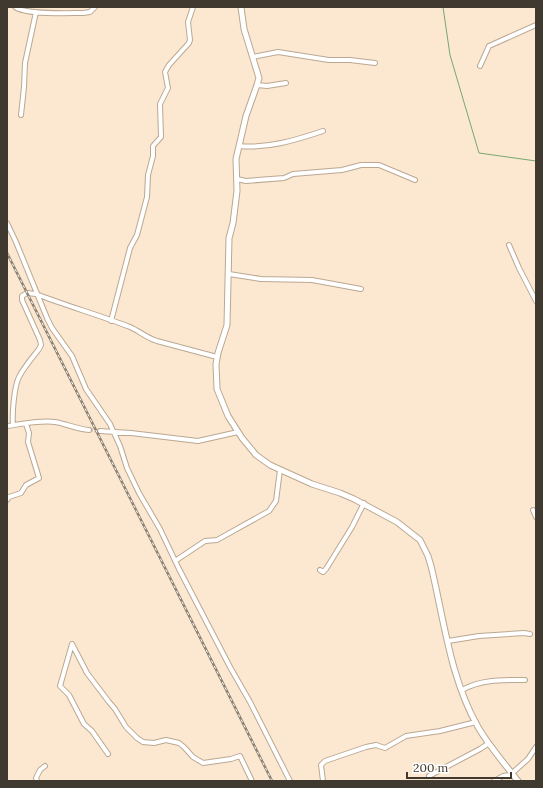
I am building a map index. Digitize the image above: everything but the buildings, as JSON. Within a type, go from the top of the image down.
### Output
[{"type":"street","points":[[15,7],[20,10],[36,12],[83,13],[90,12],[95,7]]},
{"type":"street","points":[[111,321],[130,248],[137,235],[147,197],[148,175],[154,146],[161,137],[160,104],[168,90],[165,72],[169,65],[189,43],[188,22],[193,7]]},
{"type":"street","points":[[241,7],[244,30],[259,78],[258,85],[246,116],[236,159],[238,191],[230,238],[227,325],[217,357],[217,389],[228,416],[250,449],[256,455],[280,470],[312,484],[340,492],[364,503],[398,522],[414,535],[424,546],[431,566],[448,641],[462,690],[476,722],[489,743],[518,781]]},
{"type":"street","points":[[21,115],[25,62],[36,12]]},
{"type":"street","points":[[480,66],[489,46],[536,25]]},
{"type":"street","points":[[253,56],[278,52],[329,60],[375,62]]},
{"type":"street","points":[[258,85],[267,86],[286,83]]},
{"type":"street","points":[[239,146],[263,146],[299,139],[323,131]]},
{"type":"street","points":[[238,179],[246,181],[284,178],[293,174],[342,170],[361,165],[379,165],[415,180]]},
{"type":"street","points":[[7,223],[36,294],[52,328],[72,356],[86,389],[114,432],[127,468],[139,493],[160,529],[175,561],[290,781]]},
{"type":"street","points":[[509,245],[536,301]]},
{"type":"street","points":[[229,274],[261,279],[312,280],[361,289]]},
{"type":"street","points":[[13,425],[13,408],[17,381],[22,371],[41,345],[22,300],[22,297],[27,292],[135,329],[150,339],[217,357]]},
{"type":"street","points":[[7,426],[44,421],[56,422],[77,429],[89,430]]},
{"type":"street","points":[[7,500],[9,497],[20,493],[26,484],[39,478],[28,442],[29,433],[26,424]]},
{"type":"street","points":[[100,431],[198,441],[238,432]]},
{"type":"street","points":[[175,561],[205,542],[216,540],[269,511],[276,501],[280,470]]},
{"type":"street","points":[[320,570],[324,572],[326,570],[352,527],[364,503]]},
{"type":"street","points":[[533,510],[536,517]]},
{"type":"street","points":[[448,641],[479,636],[524,633],[530,634]]},
{"type":"street","points":[[108,754],[92,731],[84,724],[69,695],[60,686],[72,644],[88,673],[115,709],[126,727],[137,738],[143,742],[154,743],[166,740],[179,743],[193,757],[203,763],[231,759],[240,756],[252,781]]},
{"type":"street","points":[[462,690],[477,684],[494,680],[525,680]]},
{"type":"street","points":[[323,781],[321,765],[325,760],[376,745],[386,748],[406,736],[440,731],[476,722]]},
{"type":"street","points":[[429,776],[489,743]]},
{"type":"street","points":[[494,781],[503,776],[510,775],[528,759],[536,747]]},
{"type":"street","points":[[37,781],[36,778],[40,770],[45,766]]},
{"type":"waterway","points":[[443,7],[450,55],[479,153],[536,161]]},
{"type":"tunnel","points":[[89,430],[100,431]]},
{"type":"railway","points":[[7,253],[272,781]]}]
